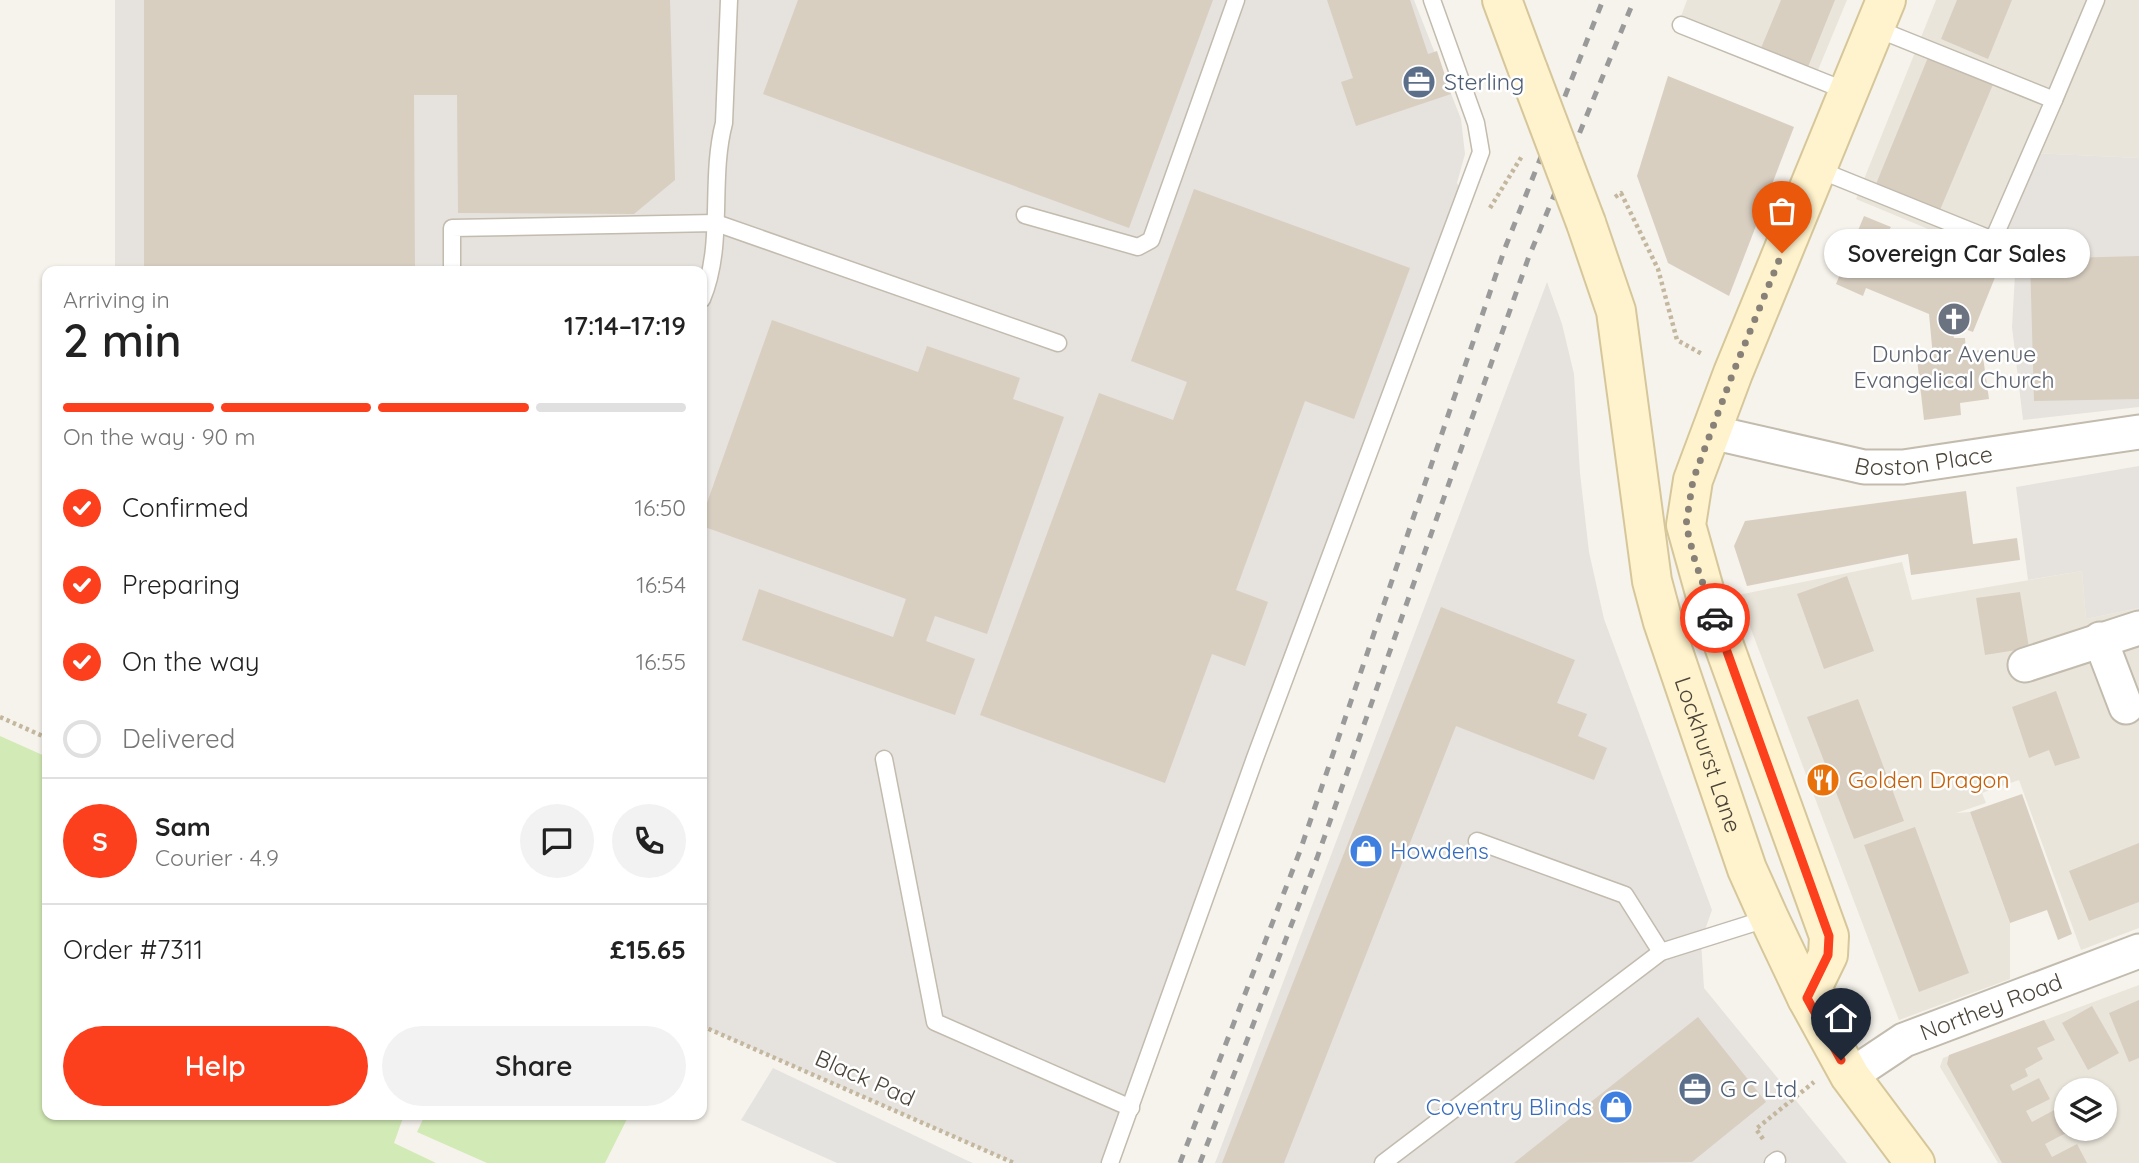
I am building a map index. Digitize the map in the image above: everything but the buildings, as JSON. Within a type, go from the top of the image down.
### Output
[{"type":"main road","name":"Lockhurst Lane","points":[[1502,0],[1528,69],[1542,148],[1586,223],[1616,311],[1652,581],[1663,622],[1747,869],[1807,998],[1845,1068],[1915,1163]]},
{"type":"main road","points":[[1807,998],[1828,955],[1829,936],[1706,593],[1686,525],[1693,480],[1733,373],[1881,14]]},
{"type":"street","name":"Boston Place","points":[[1711,432],[1864,467],[1903,467],[2139,432]]},
{"type":"street","points":[[2025,665],[2139,628]]},
{"type":"street","points":[[2100,639],[2126,707]]},
{"type":"street","name":"Northey Road","points":[[1845,1068],[1904,1040],[2139,951]]},
{"type":"lane","points":[[707,287],[716,223],[720,139],[724,123],[729,0]]},
{"type":"lane","points":[[1025,215],[1138,247],[1151,240],[1236,0]]},
{"type":"lane","points":[[1110,1163],[1255,758],[1481,152],[1476,123],[1432,0]]},
{"type":"lane","points":[[1817,169],[1993,240],[2096,0]]},
{"type":"lane","points":[[1881,14],[2054,100]]},
{"type":"lane","points":[[1681,25],[1849,92]]},
{"type":"lane","points":[[452,266],[452,228],[716,223],[1058,343]]},
{"type":"lane","points":[[884,759],[935,1022],[1131,1108]]},
{"type":"lane","points":[[1477,841],[1625,895],[1661,952]]},
{"type":"lane","points":[[1383,1163],[1661,952],[1769,918]]},
{"type":"path","points":[[1483,219],[1542,148]]},
{"type":"path","points":[[1621,193],[1658,269],[1677,340],[1733,373]]},
{"type":"path","points":[[0,717],[42,736]]},
{"type":"path","name":"Black Pad","points":[[707,1028],[1014,1163]]},
{"type":"path","points":[[1775,1161],[1756,1129],[1845,1068]]},
{"type":"shaded area","points":[[115,0],[1414,0],[1461,119],[1465,154],[1457,183],[1465,199],[1110,1163],[1014,1163],[707,1028],[707,266],[115,266]]},
{"type":"shaded area","points":[[1687,0],[1847,0],[1811,87],[1676,30]]},
{"type":"shaded area","points":[[1936,0],[2139,0],[2139,158],[2032,153],[1993,256],[1856,199]]},
{"type":"shaded area","points":[[2032,153],[2139,158],[2139,407],[2023,420],[2012,327],[2016,257],[1996,248]]},
{"type":"shaded area","points":[[1547,282],[1562,324],[1574,374],[1580,473],[1589,552],[1604,619],[1712,910],[1701,941],[1704,988],[1847,1163],[1215,1163]]},
{"type":"shaded area","points":[[2139,466],[2139,608],[2086,619],[2082,571],[2028,580],[2016,487]]},
{"type":"shaded area","points":[[1902,562],[1912,600],[2082,571],[2086,619],[2139,608],[2139,928],[2081,950],[2019,780],[1982,793],[1986,803],[1956,813],[1970,812],[2010,923],[2010,979],[1899,1020],[1738,595]]},
{"type":"shaded area","points":[[2139,985],[2139,1163],[1998,1163],[1940,1067],[1943,1058]]},
{"type":"shaded area","points":[[773,1068],[973,1163],[837,1163],[741,1120]]},
{"type":"green space","points":[[0,736],[42,755],[42,1120],[402,1120],[394,1143],[436,1163],[0,1163]]},
{"type":"green space","points":[[423,1120],[626,1120],[605,1163],[487,1163],[417,1132]]},
{"type":"railway","points":[[1180,1163],[1300,851],[1505,248],[1603,0]]},
{"type":"railway","points":[[1200,1163],[1317,858],[1528,259],[1634,0]]},
{"type":"way so far","points":[[1715,618],[1695,561],[1686,525],[1693,480],[1782,253]]},
{"type":"place","name":"Sterling","points":[[1419,82]]},
{"type":"place","name":"Sovereign Car Sales","points":[[1782,253]]},
{"type":"place","name":"Dunbar Avenue Evangelical Church","points":[[1954,319]]},
{"type":"place","name":"Golden Dragon","points":[[1823,780]]},
{"type":"place","name":"Howdens","points":[[1366,851]]},
{"type":"place","name":"G C Ltd","points":[[1695,1089]]},
{"type":"place","name":"Coventry Blinds","points":[[1616,1107]]},
{"type":"route","points":[[1715,618],[1829,936],[1828,955],[1807,998],[1841,1060]]}]
